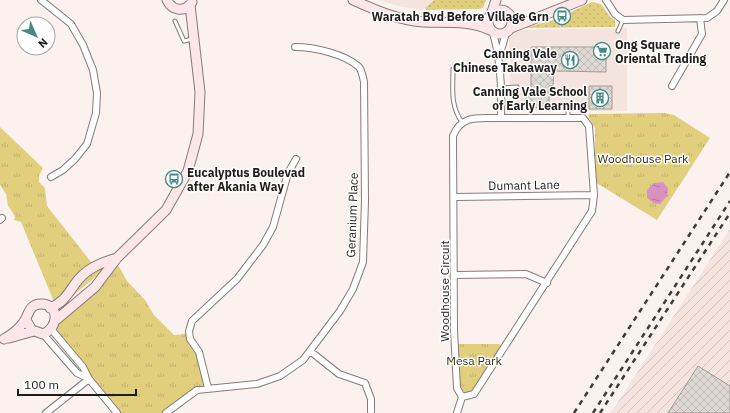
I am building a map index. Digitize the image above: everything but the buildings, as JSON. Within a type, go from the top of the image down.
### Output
[{"type":"street","points":[[41,0],[72,24],[83,45],[93,70],[97,93],[96,113],[87,144],[75,159],[63,170],[51,177]]},
{"type":"street","points":[[167,0],[170,6],[179,10],[191,24]]},
{"type":"street","points":[[353,0],[374,10],[401,18],[422,22],[462,23],[481,26],[500,35],[535,17],[555,12],[582,0]]},
{"type":"street","points":[[496,0],[487,23],[492,32],[499,57],[502,88],[501,118]]},
{"type":"street","points":[[499,57],[512,24],[501,0]]},
{"type":"street","points":[[606,0],[616,14],[623,20],[707,18],[717,11],[724,0]]},
{"type":"street","points":[[179,10],[184,9],[193,2]]},
{"type":"street","points":[[2,340],[43,331],[95,287],[117,258],[166,210],[188,171],[198,134],[200,92],[191,24],[193,2]]},
{"type":"street","points":[[462,23],[491,14],[507,13],[535,17]]},
{"type":"street","points":[[672,86],[702,34],[700,18]]},
{"type":"street","name":"Geranium Place","points":[[166,413],[197,390],[257,384],[280,376],[303,360],[344,305],[353,289],[362,262],[365,201],[364,82],[360,68],[350,60],[317,48],[296,47]]},
{"type":"street","points":[[457,413],[462,397],[474,394],[547,283],[592,211],[594,195],[589,126],[583,118],[468,119],[462,122]]},
{"type":"street","name":"Woodhouse Circuit","points":[[462,122],[457,127],[453,136],[457,388],[462,397]]},
{"type":"street","points":[[208,388],[200,352],[190,339],[189,331],[192,320],[236,279],[263,245],[273,227],[288,173],[296,159]]},
{"type":"street","name":"Dumant Lane","points":[[455,198],[594,195]]},
{"type":"street","points":[[50,308],[63,300],[74,284],[89,269],[117,258]]},
{"type":"street","points":[[455,275],[526,274],[547,283]]},
{"type":"street","points":[[2,340],[15,332],[26,320],[28,312],[36,305],[41,304],[50,308],[55,315],[56,320]]},
{"type":"street","points":[[26,320],[29,328],[43,331],[83,367],[89,379],[117,413]]},
{"type":"street","points":[[43,331],[77,373],[89,379]]},
{"type":"street","points":[[310,351],[340,374],[365,383],[371,399],[371,411]]},
{"type":"street","points":[[46,413],[89,379]]},
{"type":"lane","points":[[618,31],[623,20]]},
{"type":"lane","points":[[175,21],[184,40],[194,38]]},
{"type":"lane","points":[[453,68],[453,106],[455,113],[462,122]]},
{"type":"lane","points":[[502,88],[517,87]]},
{"type":"lane","points":[[568,105],[568,118]]},
{"type":"shaded area","points":[[379,0],[433,0],[422,10],[398,6]]},
{"type":"shaded area","points":[[627,28],[627,111],[514,111],[511,109],[509,39],[516,30]]},
{"type":"shaded area","points":[[730,229],[730,413],[611,413]]},
{"type":"green space","points":[[434,0],[486,0],[483,8],[478,9],[426,10],[425,8]]},
{"type":"green space","points":[[592,2],[601,4],[611,18],[615,20],[615,27],[523,28],[554,20]]},
{"type":"green space","name":"Woodhouse Park","points":[[664,113],[674,115],[710,138],[657,220],[595,182],[595,128],[588,116],[590,114]]},
{"type":"green space","points":[[0,127],[43,168],[39,176],[39,182],[45,188],[47,206],[91,262],[107,267],[57,309],[21,222],[14,220],[15,216],[8,206],[6,194],[0,185]]},
{"type":"green space","points":[[118,265],[127,281],[145,300],[154,315],[174,335],[186,334],[198,352],[208,386],[197,390],[165,413],[118,413],[52,329],[81,294]]},
{"type":"green space","name":"Mesa Park","points":[[458,344],[499,344],[502,346],[472,392],[466,393],[459,387]]},
{"type":"water","points":[[663,182],[668,188],[667,196],[660,204],[654,203],[647,198],[647,190],[654,183]]},
{"type":"railway","points":[[574,413],[730,172]]},
{"type":"railway","points":[[593,413],[730,201]]},
{"type":"railway","points":[[600,413],[730,213]]},
{"type":"place","name":"Waratah Bvd Before Village Grn","points":[[562,16]]},
{"type":"place","name":"Ong Square Oriental Trading","points":[[602,51]]},
{"type":"place","name":"Canning Vale Chinese Takeaway","points":[[570,60]]},
{"type":"place","name":"Canning Vale School of Early Learning","points":[[600,98]]},
{"type":"place","name":"Eucalyptus Boulevad after Akania Way","points":[[174,179]]}]
